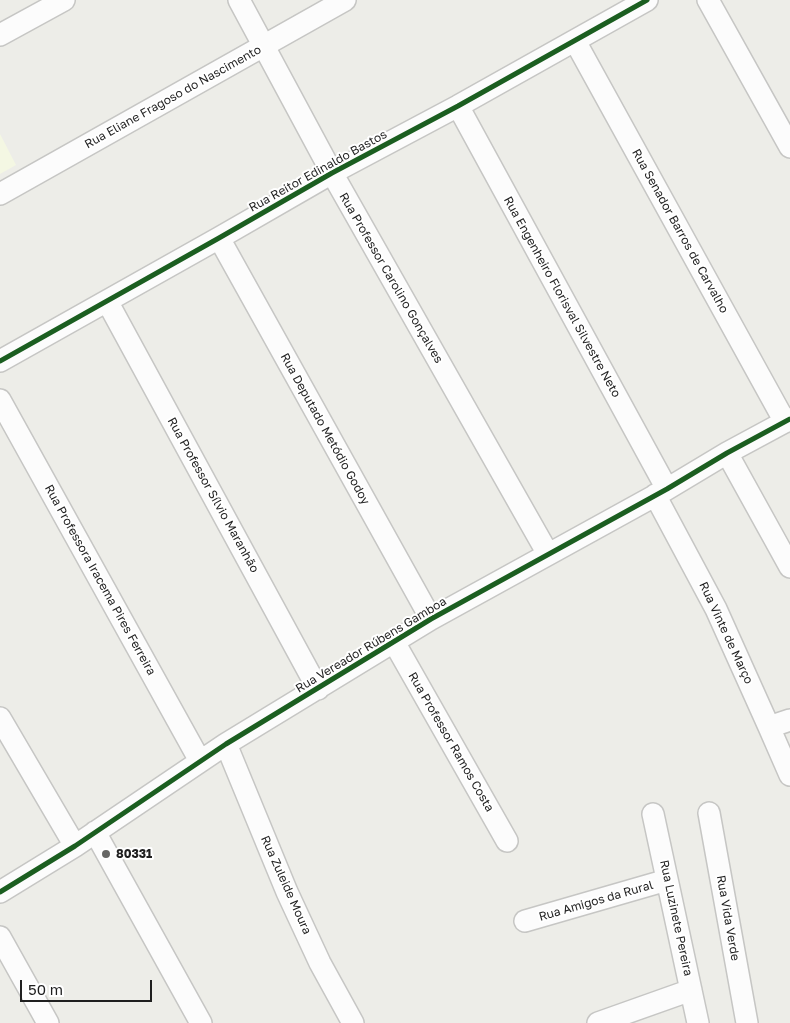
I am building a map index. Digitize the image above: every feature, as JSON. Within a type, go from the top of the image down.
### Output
[{"type":"street","points":[[0,35],[64,0]]},
{"type":"street","name":"Rua Professor Carolino Gonçalves","points":[[239,0],[332,173],[548,554]]},
{"type":"street","name":"Rua Eliane Fragoso do Nascimento","points":[[0,194],[345,0]]},
{"type":"street","name":"Rua Reitor Edinaldo Bastos","points":[[0,361],[332,173],[458,106],[647,0]]},
{"type":"street","points":[[708,0],[790,147]]},
{"type":"street","name":"Rua Senador Barros de Carvalho","points":[[575,41],[788,420]]},
{"type":"street","name":"Rua Engenheiro Florisval Silvestre Neto","points":[[458,106],[661,492]]},
{"type":"street","name":"Rua Deputado Metódio Godoy","points":[[219,238],[430,620]]},
{"type":"street","name":"Rua Professor Sílvio Maranhão","points":[[107,301],[318,689]]},
{"type":"street","name":"Rua Professora Iracema Pires Ferreira","points":[[0,400],[200,760]]},
{"type":"street","name":"Rua Vereador Rúbens Gamboa","points":[[0,892],[75,846],[200,760],[430,620],[788,420]]},
{"type":"street","points":[[727,453],[790,567]]},
{"type":"street","name":"Rua Vinte de Março","points":[[661,492],[770,727],[790,775]]},
{"type":"street","name":"Rua Professor Ramos Costa","points":[[394,642],[508,841]]},
{"type":"street","points":[[0,718],[75,846]]},
{"type":"street","points":[[770,727],[790,720]]},
{"type":"street","name":"Rua Zuleide Moura","points":[[226,744],[287,892],[320,963],[353,1023]]},
{"type":"street","name":"Rua Vida Verde","points":[[709,813],[747,1023]]},
{"type":"street","name":"Rua Luzinete Pereira","points":[[653,814],[698,1023]]},
{"type":"street","points":[[95,832],[201,1023]]},
{"type":"street","name":"Rua Amigos da Rural","points":[[525,921],[668,880]]},
{"type":"street","points":[[0,938],[48,1023]]},
{"type":"street","points":[[598,1023],[691,990]]},
{"type":"shaded area","points":[[0,134],[16,165],[0,174]]},
{"type":"cycle path","points":[[0,361],[332,173],[458,106],[647,0]]},
{"type":"cycle path","points":[[0,892],[75,846],[226,744],[431,619],[790,419]]},
{"type":"place","name":"80331","points":[[106,854]]}]
